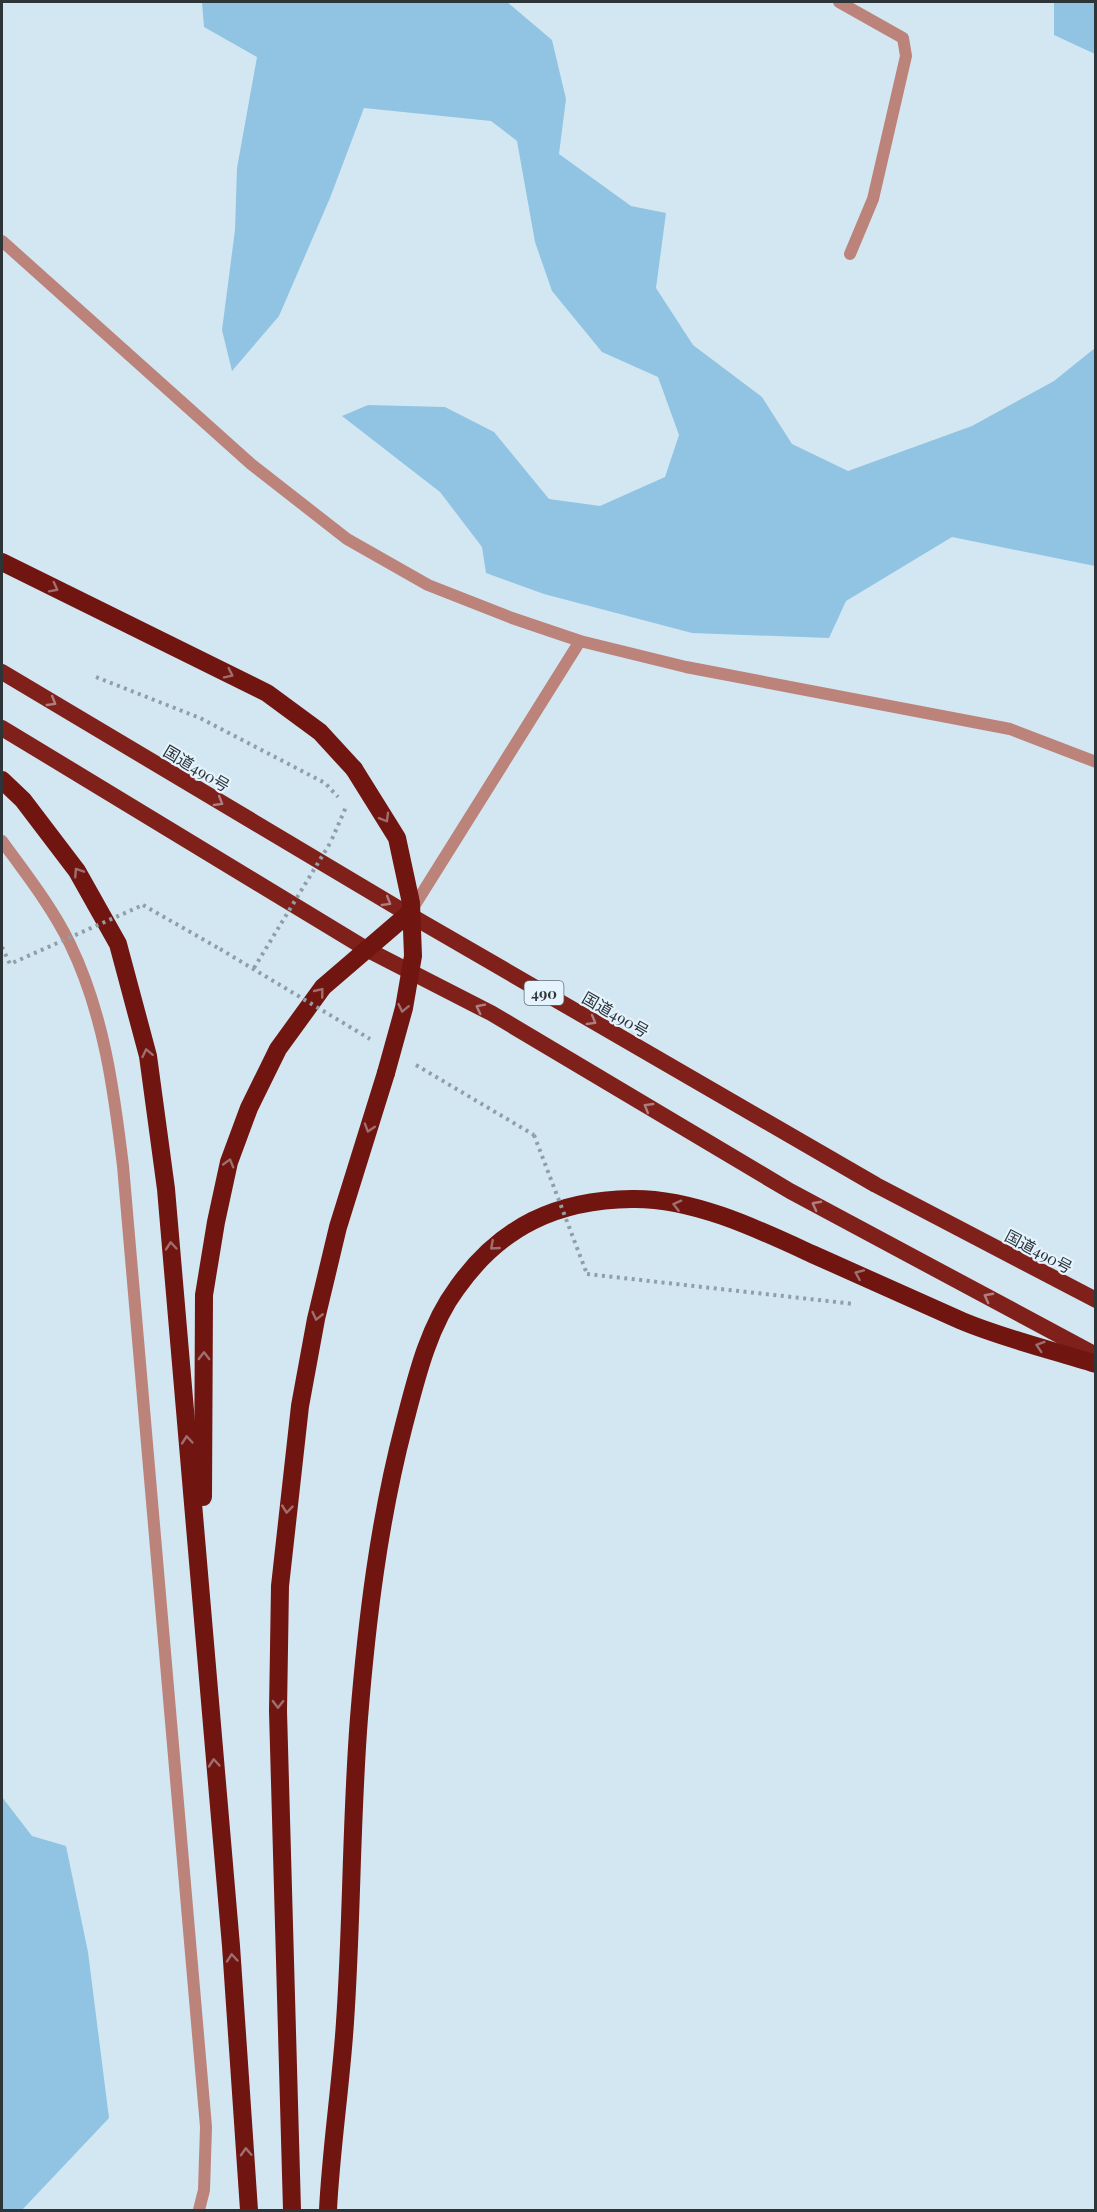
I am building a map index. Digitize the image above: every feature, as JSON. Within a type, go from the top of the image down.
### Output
[{"type":"highway","points":[[2,562],[267,693],[320,732],[354,769],[397,838],[411,903],[412,956],[404,1008],[339,1227],[316,1319],[300,1407],[280,1586],[278,1711],[292,2211]]},
{"type":"highway","name":"国道490号","points":[[2,672],[408,914],[876,1185],[1095,1300]]},
{"type":"highway","name":"490","points":[[2,728],[368,950],[491,1013],[790,1191],[1095,1355]]},
{"type":"highway","points":[[2,780],[23,800],[77,871],[118,944],[148,1056],[166,1189],[237,2027],[249,2211]]},
{"type":"highway","points":[[202,1603],[204,1294],[229,1162],[249,1108],[278,1049],[323,987],[408,914]]},
{"type":"highway","points":[[328,2211],[345,2024],[358,1720],[372,1582],[392,1473],[416,1381],[435,1326],[456,1289],[489,1251],[518,1227],[557,1210],[600,1201],[636,1199],[668,1202],[765,1232],[968,1323],[1095,1364]]},
{"type":"street","points":[[839,2],[903,38],[906,56],[873,200],[850,254]]},
{"type":"street","points":[[2,241],[251,464],[347,539],[428,585],[512,618],[580,641],[686,667],[1010,729],[1095,762]]},
{"type":"street","points":[[408,914],[580,641]]},
{"type":"street","points":[[2,841],[37,888],[70,944],[95,1009],[113,1080],[123,1166],[206,2127],[204,2190],[199,2211]]},
{"type":"path","points":[[96,677],[200,718],[325,783],[346,807],[332,840],[254,968]]},
{"type":"path","points":[[2,946],[10,964],[143,905],[254,968],[375,1042]]},
{"type":"path","points":[[415,1065],[534,1135],[586,1274],[854,1304]]},
{"type":"shaded area","points":[[202,2],[507,2],[552,40],[566,99],[559,154],[631,206],[666,213],[656,288],[693,345],[762,397],[792,444],[848,471],[972,426],[1054,381],[1095,348],[1095,566],[952,537],[846,601],[829,638],[692,633],[544,594],[486,573],[482,547],[440,492],[342,416],[368,405],[445,407],[494,432],[549,499],[600,506],[665,477],[679,435],[658,377],[602,352],[552,291],[535,242],[517,141],[491,121],[364,108],[330,198],[279,316],[232,371],[222,330],[235,230],[237,168],[257,57],[204,27]]},
{"type":"shaded area","points":[[1054,2],[1095,2],[1095,54],[1054,35]]},
{"type":"shaded area","points":[[2,1797],[32,1836],[66,1846],[88,1952],[109,2118],[22,2210],[2,2210]]}]
